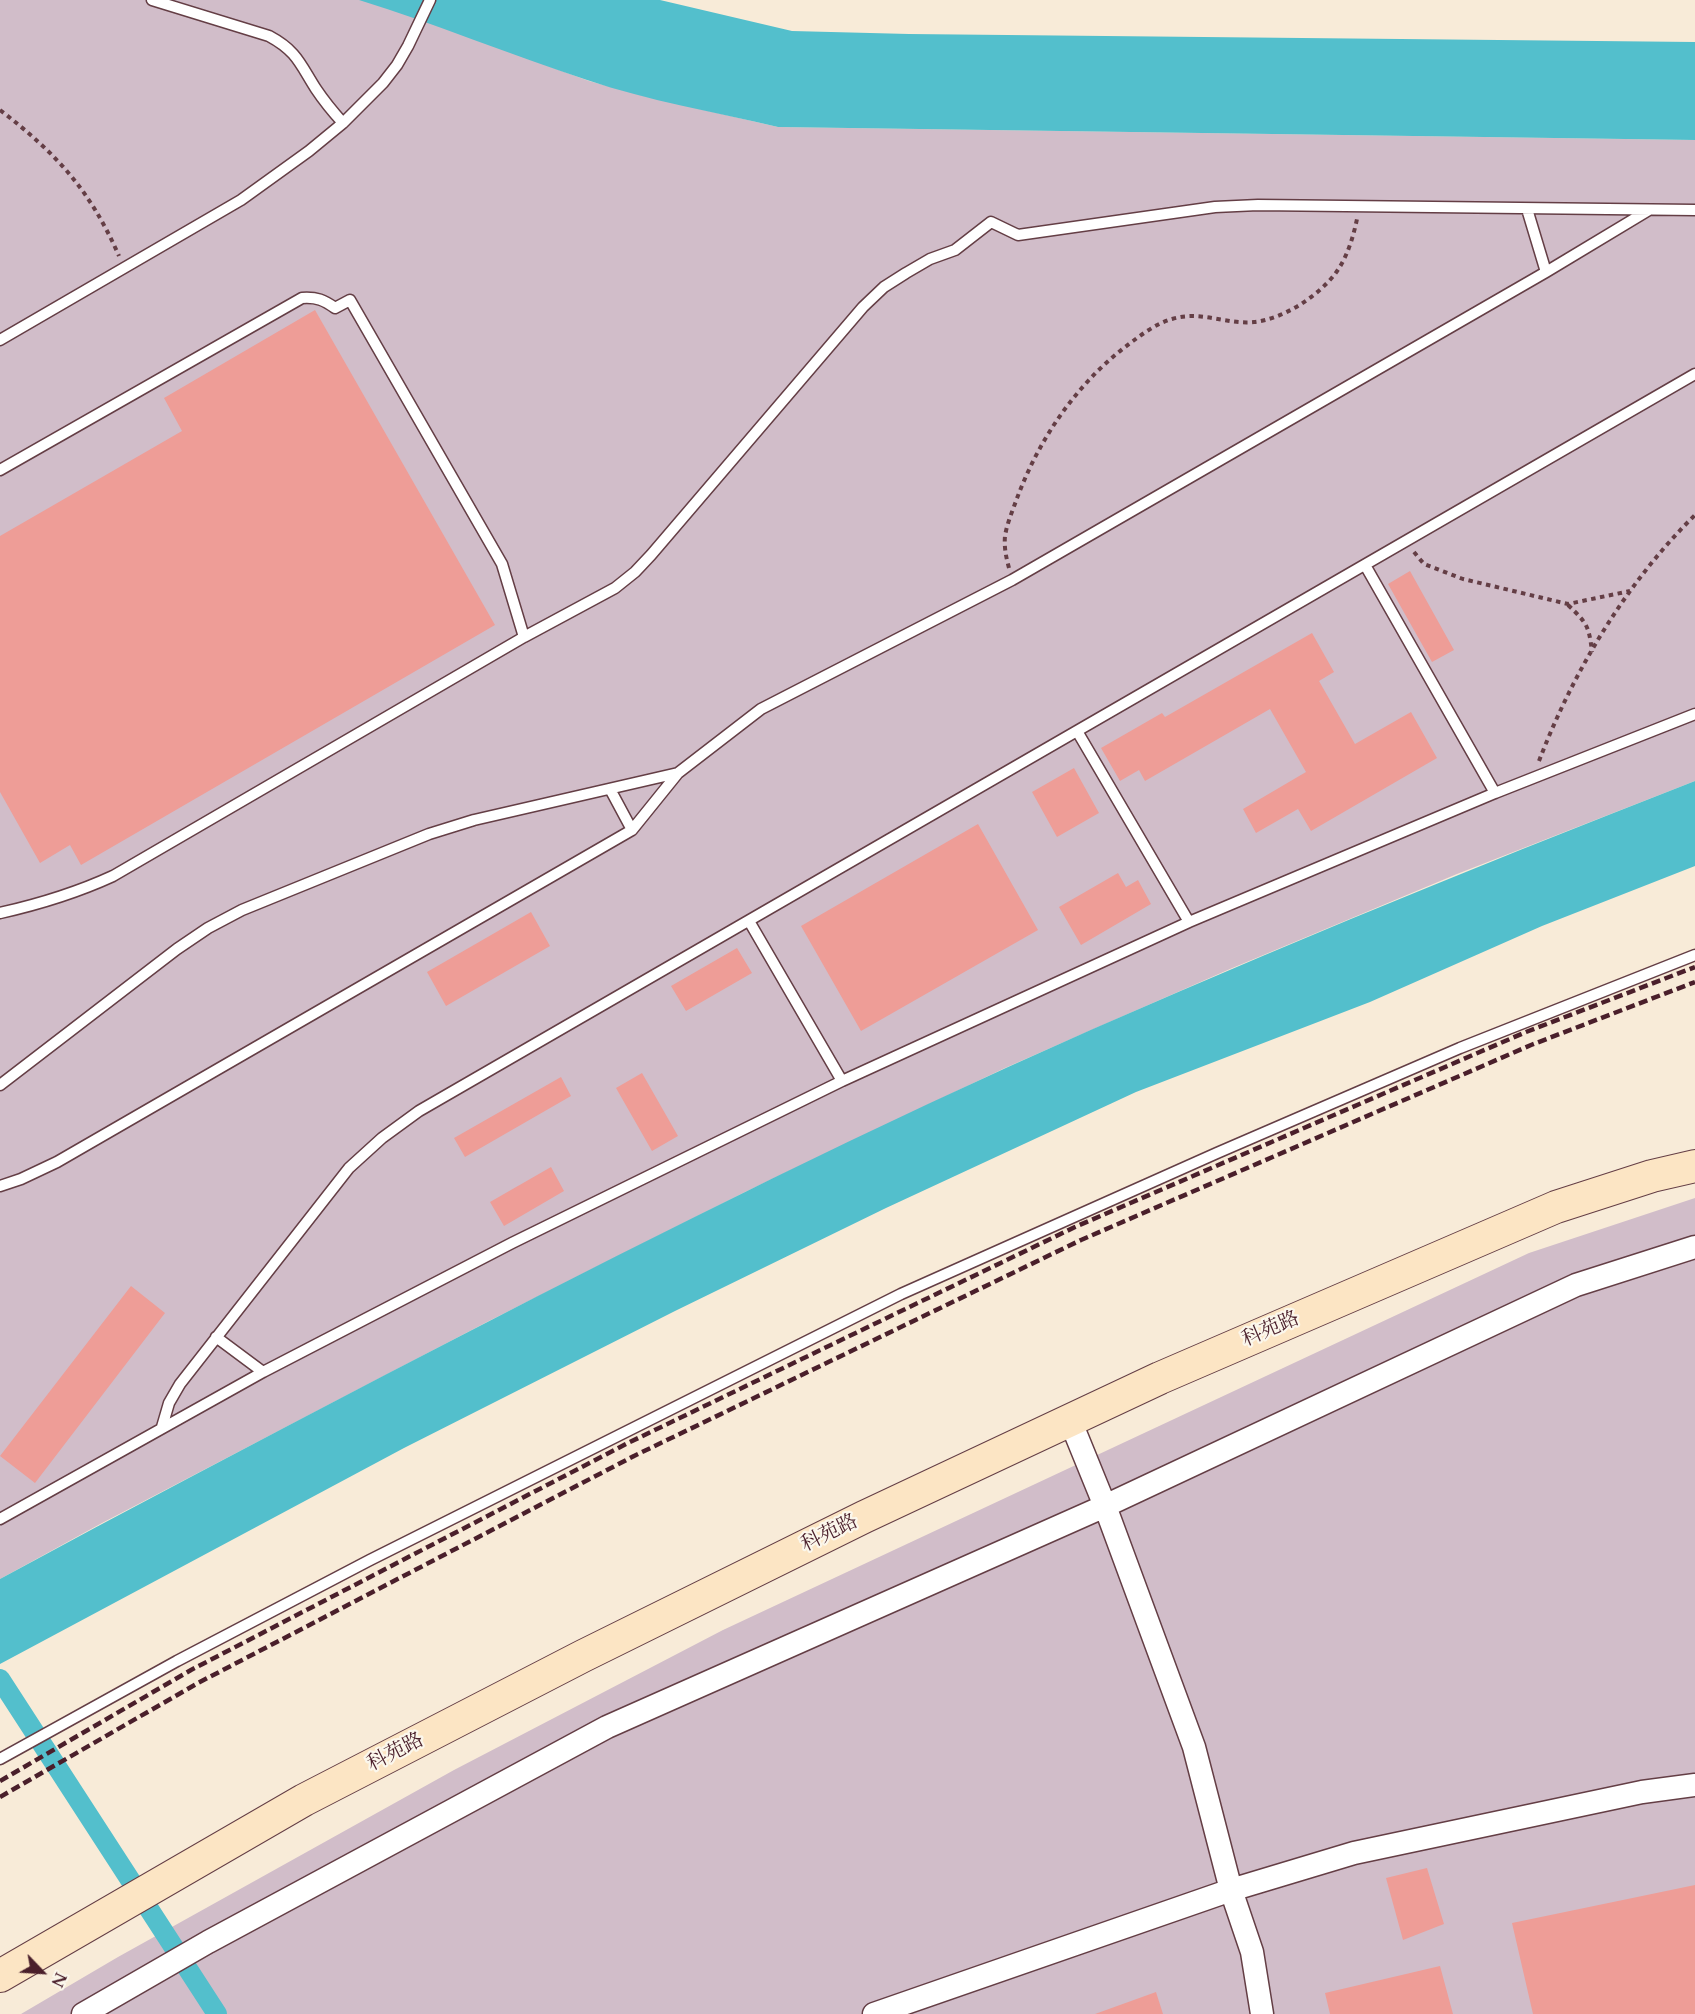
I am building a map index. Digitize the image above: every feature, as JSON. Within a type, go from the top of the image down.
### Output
[{"type":"street","name":"科苑路","points":[[0,1976],[166,1869],[583,1656],[864,1517],[1066,1412],[1153,1361],[1550,1190],[1647,1159],[1695,1147]]},
{"type":"street","name":"科苑路","points":[[1066,1412],[1171,1374],[1556,1207],[1652,1176],[1695,1166]]},
{"type":"street","points":[[83,2014],[208,1941],[607,1727],[1105,1506],[1576,1285],[1695,1247]]},
{"type":"street","points":[[1066,1412],[1105,1506],[1194,1747],[1231,1890],[1252,1952],[1262,2014]]},
{"type":"street","points":[[874,2014],[1231,1890],[1354,1853],[1642,1792],[1695,1785]]},
{"type":"street","name":"科苑路","points":[[0,1955],[127,1892]]},
{"type":"lane","points":[[152,0],[269,36],[285,44],[297,57],[315,87],[343,123]]},
{"type":"lane","points":[[0,340],[272,180],[343,123],[383,84],[408,46],[430,0]]},
{"type":"lane","points":[[0,913],[49,902],[81,891],[113,876],[524,637],[615,588],[634,572],[863,307],[884,287],[930,259],[955,250],[991,222],[1018,235],[1215,207],[1258,205],[1695,210]]},
{"type":"lane","points":[[1527,209],[1546,272]]},
{"type":"lane","points":[[0,1186],[57,1162],[632,830],[678,773],[761,709],[1012,580],[1546,272],[1649,209]]},
{"type":"lane","points":[[0,470],[302,298],[314,297],[325,300],[335,309],[350,300],[502,564],[524,637]]},
{"type":"lane","points":[[162,1427],[169,1403],[180,1384],[349,1168],[382,1138],[419,1111],[1695,374]]},
{"type":"lane","points":[[1365,565],[1495,793]]},
{"type":"lane","points":[[0,1519],[263,1372],[512,1243],[842,1081],[1189,922],[1495,793],[1695,714]]},
{"type":"lane","points":[[1077,731],[1189,922]]},
{"type":"lane","points":[[0,1085],[177,949],[208,928],[242,910],[429,834],[474,820],[678,773]]},
{"type":"lane","points":[[610,789],[632,830]]},
{"type":"lane","points":[[749,921],[842,1081]]},
{"type":"lane","points":[[0,1759],[74,1717],[370,1560],[901,1294],[1460,1048],[1695,955]]},
{"type":"lane","points":[[216,1338],[263,1372]]},
{"type":"path","points":[[0,110],[50,152],[76,180],[109,233],[125,268]]},
{"type":"path","points":[[1012,580],[1006,556],[1005,536],[1010,515],[1041,446],[1082,386],[1114,355],[1151,328],[1173,318],[1195,316],[1254,322],[1273,318],[1292,309],[1320,289],[1335,274],[1345,257],[1359,207]]},
{"type":"path","points":[[1533,778],[1548,737],[1592,652],[1631,591],[1695,515]]},
{"type":"path","points":[[1407,541],[1418,559],[1434,569],[1483,585],[1568,604],[1631,591]]},
{"type":"path","points":[[1568,604],[1585,622],[1590,633],[1592,652]]},
{"type":"shaded area","points":[[0,0],[369,0],[589,81],[778,127],[1695,140],[1695,781],[1457,874],[1230,969],[1005,1068],[745,1192],[487,1322],[102,1523],[0,1579]]},
{"type":"shaded area","points":[[1695,1198],[1695,2014],[21,2014],[118,1957],[454,1770],[723,1630],[1529,1253]]},
{"type":"water","points":[[359,0],[660,0],[792,31],[1695,42],[1695,140],[778,127],[610,87]]},
{"type":"water","points":[[1695,781],[1695,866],[1542,926],[1370,1002],[1136,1092],[886,1208],[675,1311],[404,1448],[0,1664],[0,1579],[383,1376],[694,1217],[1008,1067],[1350,920]]},
{"type":"building","points":[[315,310],[495,625],[81,865],[70,845],[40,863],[0,792],[0,536],[182,431],[164,398]]},
{"type":"building","points":[[1410,571],[1454,650],[1432,662],[1388,584]]},
{"type":"building","points":[[1312,633],[1334,672],[1319,681],[1355,744],[1411,712],[1437,758],[1311,831],[1298,809],[1256,833],[1243,809],[1306,772],[1270,709],[1145,781],[1139,770],[1120,781],[1101,748],[1162,713],[1165,717]]},
{"type":"building","points":[[1074,768],[1099,813],[1057,837],[1032,792]]},
{"type":"building","points":[[978,824],[1038,930],[861,1031],[801,926]]},
{"type":"building","points":[[1118,873],[1126,887],[1138,880],[1151,904],[1081,945],[1059,907]]},
{"type":"building","points":[[531,912],[550,946],[446,1006],[427,972]]},
{"type":"building","points":[[737,948],[752,973],[686,1011],[671,986]]},
{"type":"building","points":[[642,1073],[678,1136],[652,1151],[616,1088]]},
{"type":"building","points":[[561,1077],[571,1096],[465,1157],[454,1138]]},
{"type":"building","points":[[551,1167],[564,1191],[504,1226],[490,1202]]},
{"type":"building","points":[[131,1286],[165,1313],[35,1483],[0,1456]]},
{"type":"building","points":[[1427,1868],[1444,1924],[1403,1940],[1386,1878]]},
{"type":"building","points":[[1695,1885],[1695,2014],[1533,2014],[1512,1923]]},
{"type":"building","points":[[1440,1966],[1453,2014],[1330,2014],[1325,1993]]},
{"type":"building","points":[[1156,1992],[1163,2014],[1095,2014]]},
{"type":"waterway","points":[[0,1679],[217,2014]]},
{"type":"railway","points":[[0,1781],[191,1670],[628,1443],[1075,1227],[1526,1032],[1695,967]]},
{"type":"railway","points":[[0,1797],[198,1683],[634,1456],[1081,1240],[1531,1045],[1695,982]]}]
